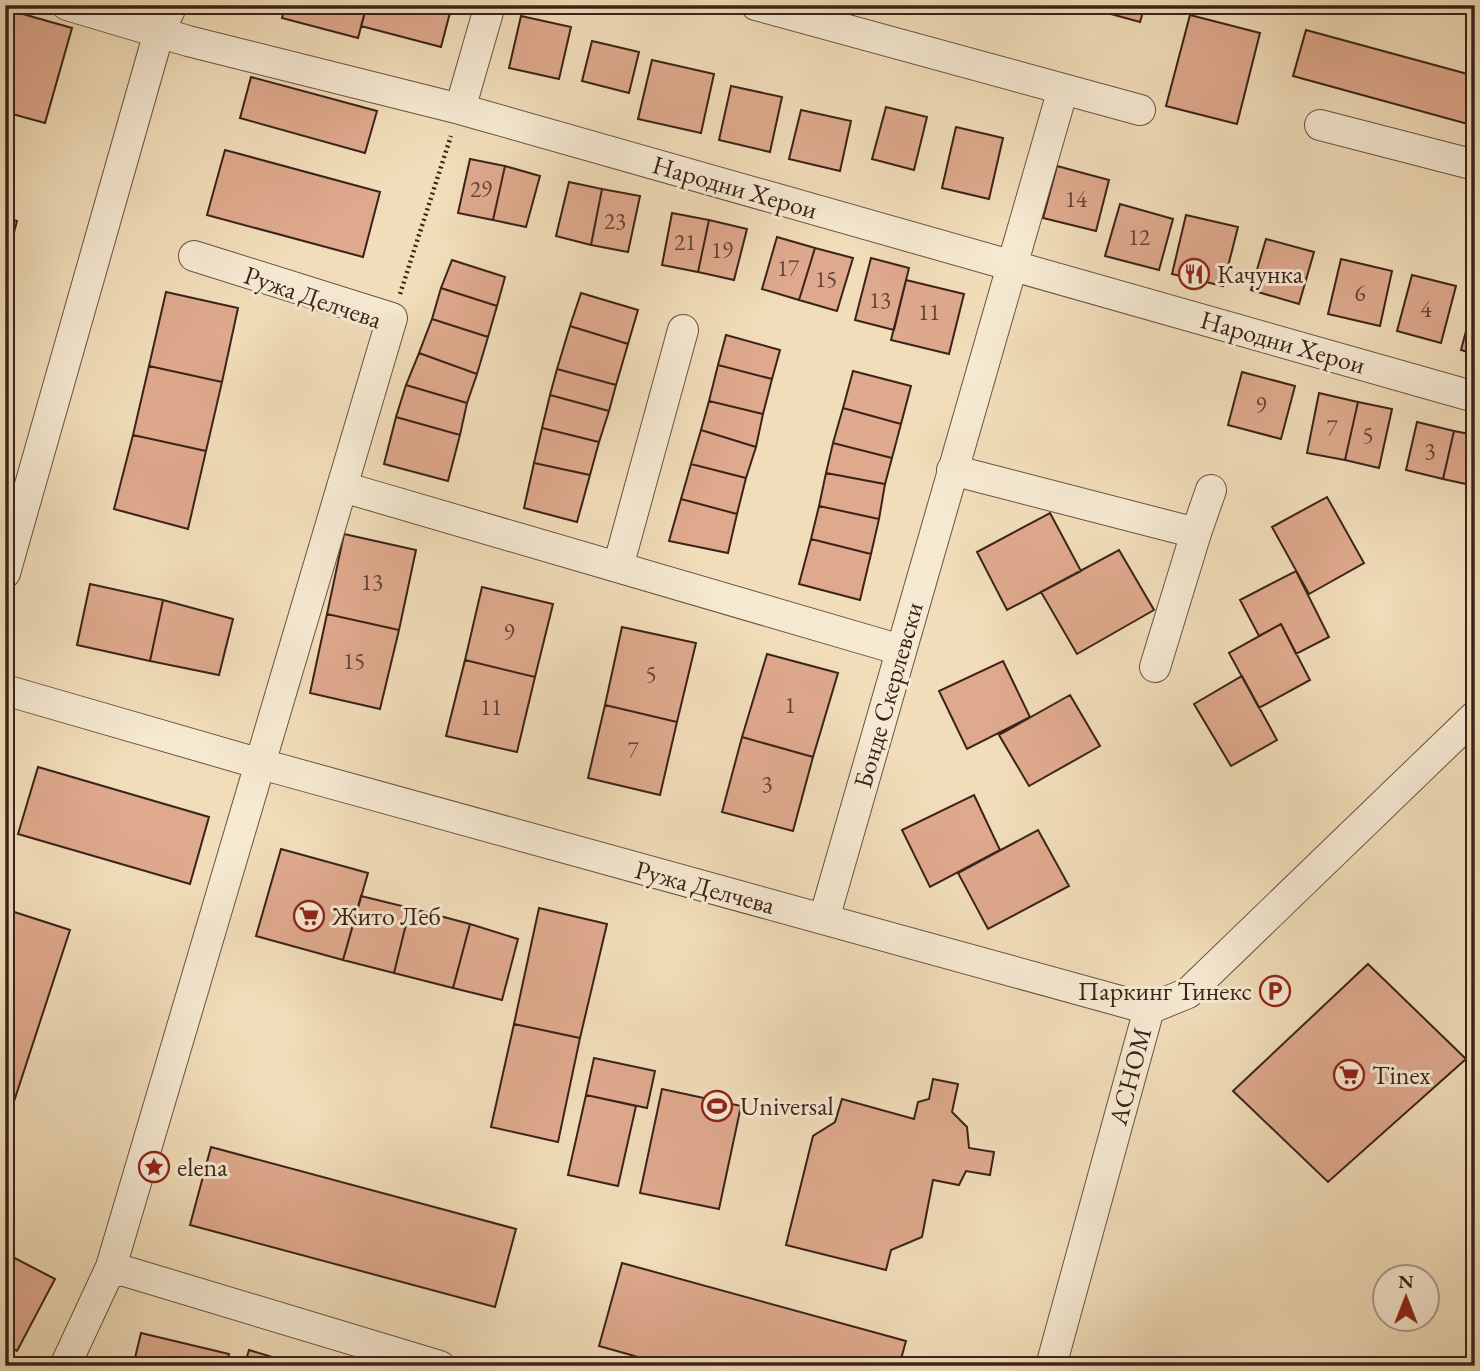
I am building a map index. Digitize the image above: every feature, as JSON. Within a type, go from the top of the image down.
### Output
[{"type":"street","name":"Народни Херои","points":[[68,5],[160,19],[460,109],[1475,397]]},
{"type":"street","points":[[5,573],[160,19],[172,5]]},
{"type":"street","points":[[460,109],[490,5]]},
{"type":"street","points":[[756,5],[1140,110]]},
{"type":"street","points":[[1011,264],[1063,89]]},
{"type":"street","points":[[1320,125],[1475,165]]},
{"type":"street","name":"Ружа Делчева","points":[[194,256],[392,318],[261,764]]},
{"type":"street","name":"Бонде Скерлевски","points":[[824,919],[1011,264]]},
{"type":"street","points":[[618,567],[683,330]]},
{"type":"street","points":[[952,470],[1196,533]]},
{"type":"street","points":[[343,487],[901,650]]},
{"type":"street","points":[[1155,667],[1211,490]]},
{"type":"street","name":"Ружа Делчева","points":[[5,690],[261,764],[1149,1009]]},
{"type":"street","name":"АСНОМ","points":[[1051,1366],[1149,1009],[1188,993],[1475,716]]},
{"type":"street","points":[[65,1366],[111,1267],[261,764]]},
{"type":"street","points":[[111,1267],[440,1366]]},
{"type":"path","points":[[392,318],[460,109]]},
{"type":"building","points":[[285,5],[367,5],[358,38],[282,18]]},
{"type":"building","points":[[367,5],[452,5],[441,47],[361,26]]},
{"type":"building","points":[[1078,5],[1145,5],[1140,22]]},
{"type":"building","points":[[5,9],[72,28],[45,123],[5,112]]},
{"type":"building","points":[[1190,15],[1260,33],[1237,124],[1166,106]]},
{"type":"building","points":[[521,16],[571,27],[559,79],[509,68]]},
{"type":"building","points":[[1306,30],[1475,76],[1475,126],[1293,76]]},
{"type":"building","points":[[592,41],[639,52],[629,93],[582,81]]},
{"type":"building","points":[[652,60],[714,74],[701,133],[638,119]]},
{"type":"building","points":[[251,77],[377,111],[365,153],[240,118]]},
{"type":"building","points":[[731,86],[782,97],[770,152],[719,140]]},
{"type":"building","points":[[886,107],[927,117],[914,170],[872,159]]},
{"type":"building","points":[[801,110],[851,121],[840,171],[789,159]]},
{"type":"building","points":[[956,127],[1003,138],[989,199],[942,188]]},
{"type":"building","points":[[225,150],[380,192],[363,257],[207,215]]},
{"type":"building","points":[[470,159],[505,166],[493,220],[458,213]]},
{"type":"building","points":[[505,166],[540,176],[526,227],[493,220]]},
{"type":"building","points":[[1057,166],[1109,180],[1096,231],[1043,218]]},
{"type":"building","points":[[569,182],[602,189],[591,245],[556,236]]},
{"type":"building","points":[[602,189],[640,196],[628,252],[591,245]]},
{"type":"building","points":[[1120,204],[1173,219],[1159,270],[1105,256]]},
{"type":"building","points":[[672,213],[709,220],[698,272],[662,265]]},
{"type":"building","points":[[1186,215],[1238,227],[1223,286],[1172,274]]},
{"type":"building","points":[[5,218],[17,221],[5,266]]},
{"type":"building","points":[[709,220],[747,229],[734,280],[698,272]]},
{"type":"building","points":[[777,237],[815,248],[799,300],[762,289]]},
{"type":"building","points":[[1266,239],[1314,252],[1299,304],[1251,290]]},
{"type":"building","points":[[815,248],[853,258],[837,311],[799,300]]},
{"type":"building","points":[[871,258],[909,268],[894,330],[855,320]]},
{"type":"building","points":[[1341,259],[1392,271],[1380,326],[1328,314]]},
{"type":"building","points":[[452,260],[505,277],[497,306],[441,288]]},
{"type":"building","points":[[1412,275],[1456,286],[1441,343],[1397,331]]},
{"type":"building","points":[[906,280],[964,294],[949,354],[891,340]]},
{"type":"building","points":[[441,288],[497,306],[488,337],[432,319]]},
{"type":"building","points":[[166,292],[238,308],[222,382],[149,366]]},
{"type":"building","points":[[581,293],[638,310],[628,344],[570,326]]},
{"type":"building","points":[[1475,297],[1475,354],[1461,350]]},
{"type":"building","points":[[432,319],[488,337],[477,374],[419,353]]},
{"type":"building","points":[[570,326],[628,344],[616,385],[557,369]]},
{"type":"building","points":[[726,335],[780,350],[772,379],[718,365]]},
{"type":"building","points":[[419,353],[477,374],[467,403],[406,385]]},
{"type":"building","points":[[718,365],[772,379],[763,414],[709,401]]},
{"type":"building","points":[[149,366],[222,382],[206,451],[133,435]]},
{"type":"building","points":[[557,369],[616,385],[609,411],[550,395]]},
{"type":"building","points":[[853,371],[911,386],[901,424],[843,408]]},
{"type":"building","points":[[1242,372],[1295,386],[1281,439],[1228,425]]},
{"type":"building","points":[[406,385],[467,403],[460,435],[396,417]]},
{"type":"building","points":[[1319,393],[1358,402],[1345,460],[1307,453]]},
{"type":"building","points":[[550,395],[609,411],[599,442],[542,428]]},
{"type":"building","points":[[709,401],[763,414],[756,447],[701,430]]},
{"type":"building","points":[[1358,402],[1392,409],[1379,468],[1345,460]]},
{"type":"building","points":[[843,408],[901,424],[892,458],[833,443]]},
{"type":"building","points":[[396,417],[460,435],[448,481],[384,464]]},
{"type":"building","points":[[1417,422],[1454,431],[1443,479],[1406,470]]},
{"type":"building","points":[[542,428],[599,442],[590,475],[534,463]]},
{"type":"building","points":[[701,430],[756,447],[746,478],[691,464]]},
{"type":"building","points":[[1454,431],[1475,435],[1475,486],[1443,479]]},
{"type":"building","points":[[133,435],[206,451],[188,529],[114,509]]},
{"type":"building","points":[[833,443],[892,458],[885,484],[826,473]]},
{"type":"building","points":[[534,463],[590,475],[577,522],[524,508]]},
{"type":"building","points":[[691,464],[746,478],[737,514],[681,499]]},
{"type":"building","points":[[826,473],[885,484],[879,519],[819,506]]},
{"type":"building","points":[[1327,497],[1364,563],[1309,594],[1272,527]]},
{"type":"building","points":[[681,499],[737,514],[728,553],[669,541]]},
{"type":"building","points":[[819,506],[879,519],[871,554],[811,539]]},
{"type":"building","points":[[1050,513],[1081,571],[1007,610],[977,552]]},
{"type":"building","points":[[344,534],[416,550],[399,630],[327,614]]},
{"type":"building","points":[[811,539],[871,554],[860,600],[799,584]]},
{"type":"building","points":[[1119,550],[1154,610],[1077,654],[1041,592]]},
{"type":"building","points":[[1296,571],[1329,637],[1296,654],[1281,624],[1259,636],[1240,600]]},
{"type":"building","points":[[90,584],[163,600],[150,661],[77,645]]},
{"type":"building","points":[[482,587],[553,604],[535,677],[465,660]]},
{"type":"building","points":[[163,600],[233,619],[219,675],[150,661]]},
{"type":"building","points":[[327,614],[399,630],[380,709],[310,693]]},
{"type":"building","points":[[1281,624],[1310,680],[1259,708],[1229,653]]},
{"type":"building","points":[[622,627],[696,643],[677,722],[605,705]]},
{"type":"building","points":[[767,654],[838,673],[813,757],[742,737]]},
{"type":"building","points":[[465,660],[535,677],[517,752],[446,736]]},
{"type":"building","points":[[1003,661],[1030,717],[967,749],[939,691]]},
{"type":"building","points":[[1242,676],[1277,740],[1231,766],[1194,704]]},
{"type":"building","points":[[1070,695],[1100,746],[1029,786],[999,735]]},
{"type":"building","points":[[605,705],[677,722],[660,795],[588,778]]},
{"type":"building","points":[[742,737],[813,757],[793,831],[722,812]]},
{"type":"building","points":[[38,767],[209,817],[190,884],[18,834]]},
{"type":"building","points":[[974,795],[1000,850],[930,887],[902,830]]},
{"type":"building","points":[[1038,830],[1069,886],[988,929],[958,873]]},
{"type":"building","name":"Жито Леб","points":[[281,849],[368,873],[343,960],[256,936]]},
{"type":"building","points":[[361,896],[410,908],[394,973],[343,960]]},
{"type":"building","points":[[410,908],[470,924],[453,988],[394,973]]},
{"type":"building","points":[[539,908],[607,924],[580,1038],[514,1024]]},
{"type":"building","points":[[5,909],[70,930],[5,1129]]},
{"type":"building","points":[[470,924],[518,939],[502,1000],[453,988]]},
{"type":"building","name":"Tinex","points":[[1368,964],[1466,1059],[1328,1182],[1233,1091]]},
{"type":"building","points":[[514,1024],[580,1038],[558,1142],[491,1127]]},
{"type":"building","points":[[594,1058],[655,1071],[647,1108],[586,1095]]},
{"type":"building","points":[[933,1079],[958,1084],[952,1112],[967,1127],[969,1148],[994,1152],[990,1175],[966,1171],[959,1185],[933,1180],[922,1237],[891,1250],[886,1270],[786,1245],[813,1136],[835,1122],[842,1099],[914,1119],[918,1102],[929,1099]]},
{"type":"building","points":[[662,1089],[741,1106],[719,1209],[640,1193]]},
{"type":"building","points":[[586,1095],[636,1106],[618,1186],[568,1175]]},
{"type":"building","points":[[211,1147],[516,1229],[495,1307],[190,1225]]},
{"type":"building","points":[[5,1253],[55,1279],[17,1351],[5,1345]]},
{"type":"building","points":[[622,1263],[906,1341],[899,1366],[670,1366],[599,1346]]},
{"type":"building","points":[[141,1333],[229,1354],[226,1366],[133,1366]]},
{"type":"building","points":[[249,1350],[302,1366],[244,1366]]},
{"type":"place","name":"Качунка","points":[[1194,274]]},
{"type":"place","name":"Жито Леб","points":[[309,916]]},
{"type":"place","name":"Паркинг Тинекс","points":[[1275,991]]},
{"type":"place","name":"Tinex","points":[[1349,1075]]},
{"type":"place","name":"Universal","points":[[717,1106]]},
{"type":"place","name":"elena","points":[[154,1167]]}]
